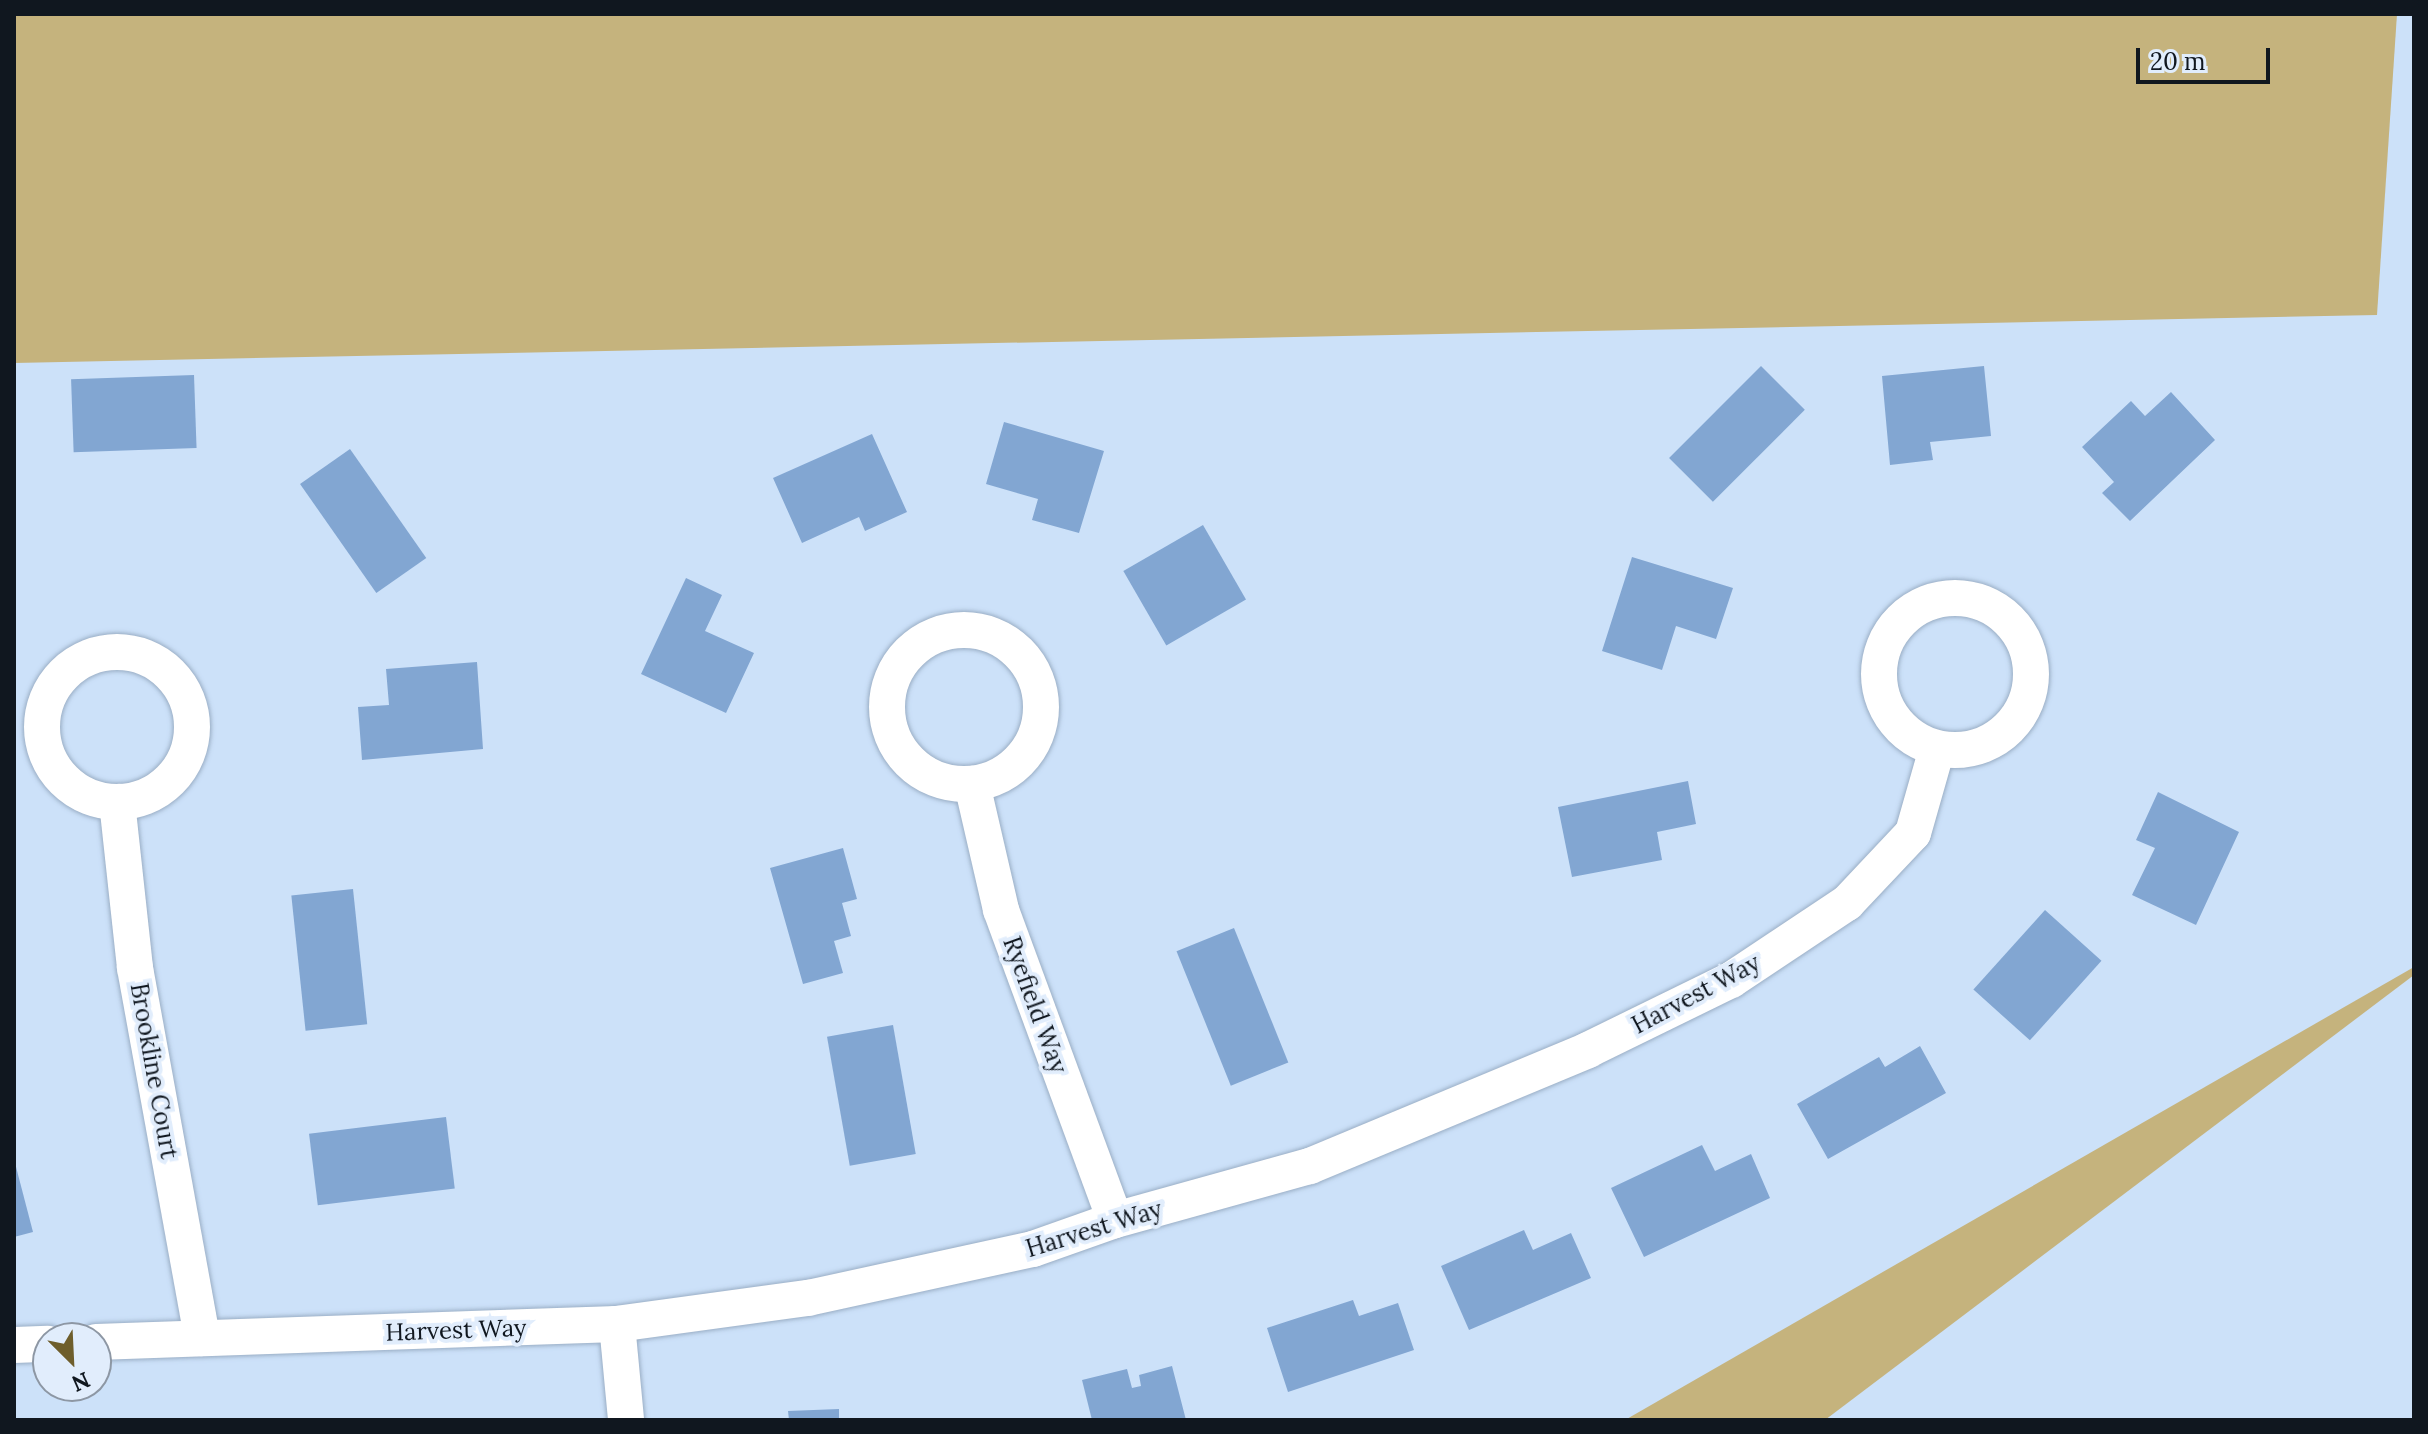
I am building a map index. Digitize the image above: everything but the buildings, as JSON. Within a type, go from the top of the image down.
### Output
[{"type":"street","points":[[1958,598],[1982,603],[2004,616],[2021,636],[2030,659],[2027,697],[2008,729],[1987,744],[1962,750],[1937,749],[1913,739],[1895,722],[1883,701],[1878,676],[1882,652],[1893,630],[1911,612],[1933,601],[1958,598]]},
{"type":"street","points":[[968,630],[993,636],[1015,649],[1031,668],[1040,692],[1040,717],[1025,752],[997,777],[972,784],[947,783],[923,773],[904,756],[891,735],[886,709],[895,673],[919,643],[943,633],[968,630]]},
{"type":"street","points":[[106,652],[131,653],[154,661],[174,676],[187,697],[193,721],[191,746],[181,768],[163,786],[142,798],[117,802],[93,798],[71,786],[54,768],[44,745],[42,720],[49,696],[63,675],[83,660],[106,652]]},
{"type":"street","name":"Harvest Way","points":[[112,1341],[617,1324],[808,1298],[1033,1249],[1115,1220],[1310,1166],[1588,1050],[1731,980],[1847,903],[1913,833],[1937,749]]},
{"type":"street","name":"Ryefield Way","points":[[972,784],[1001,910],[1115,1220]]},
{"type":"street","name":"Brookline Court","points":[[117,802],[135,968],[202,1338]]},
{"type":"street","points":[[617,1324],[626,1420]]},
{"type":"shaded area","points":[[14,14],[2397,14],[2377,315],[14,363]]},
{"type":"shaded area","points":[[2414,967],[2414,975],[1825,1420],[1625,1420]]}]
